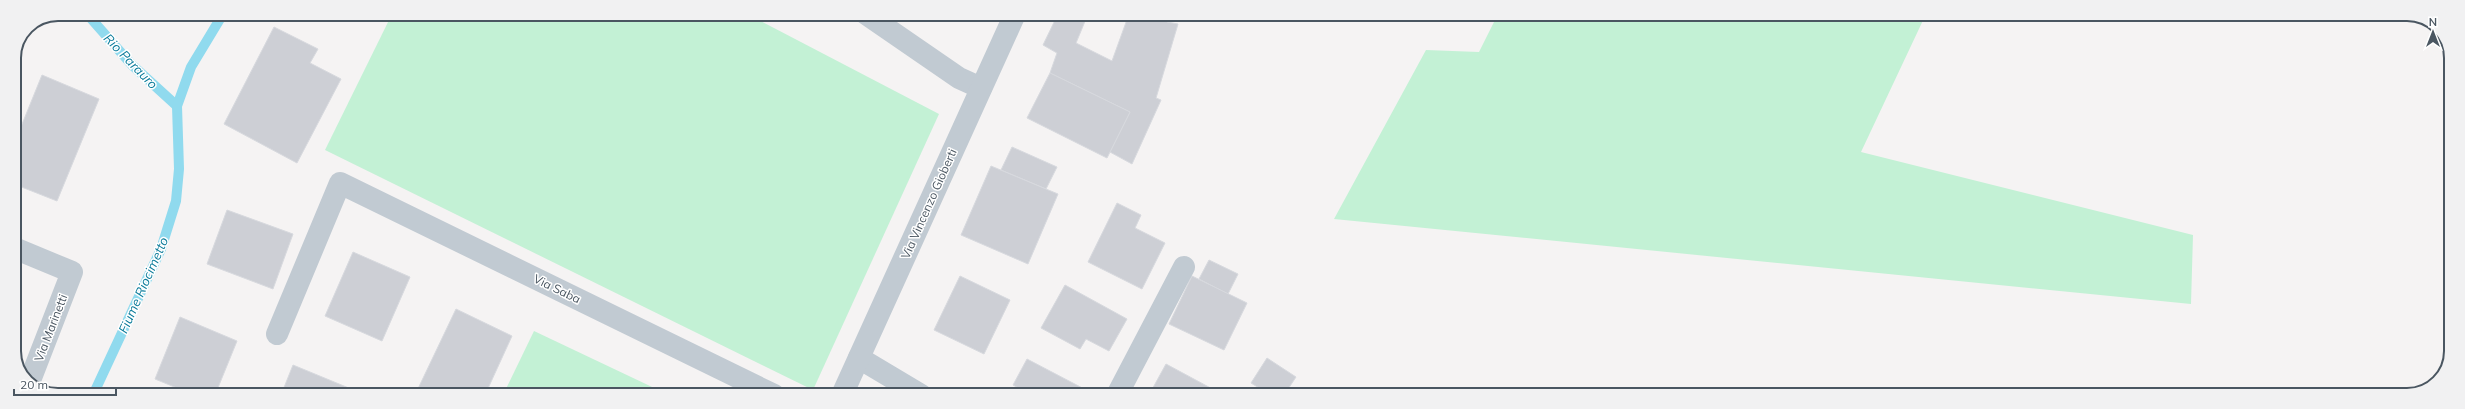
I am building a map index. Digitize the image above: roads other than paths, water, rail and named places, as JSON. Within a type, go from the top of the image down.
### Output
[{"type":"street","points":[[876,21],[959,78],[981,88]]},
{"type":"street","name":"Via Vincenzo Gioberti","points":[[845,388],[1012,21]]},
{"type":"street","name":"Via Saba","points":[[277,334],[340,183],[760,388]]},
{"type":"street","name":"Via Marinetti","points":[[21,251],[72,272],[32,377]]},
{"type":"street","points":[[1121,388],[1184,267]]},
{"type":"street","points":[[859,358],[909,388]]},
{"type":"waterway","name":"Rio Parauro","points":[[93,21],[132,65],[177,106]]},
{"type":"waterway","name":"Fiume Riocimetto","points":[[96,388],[161,249],[176,201],[179,169],[177,106],[191,67],[219,21]]}]
